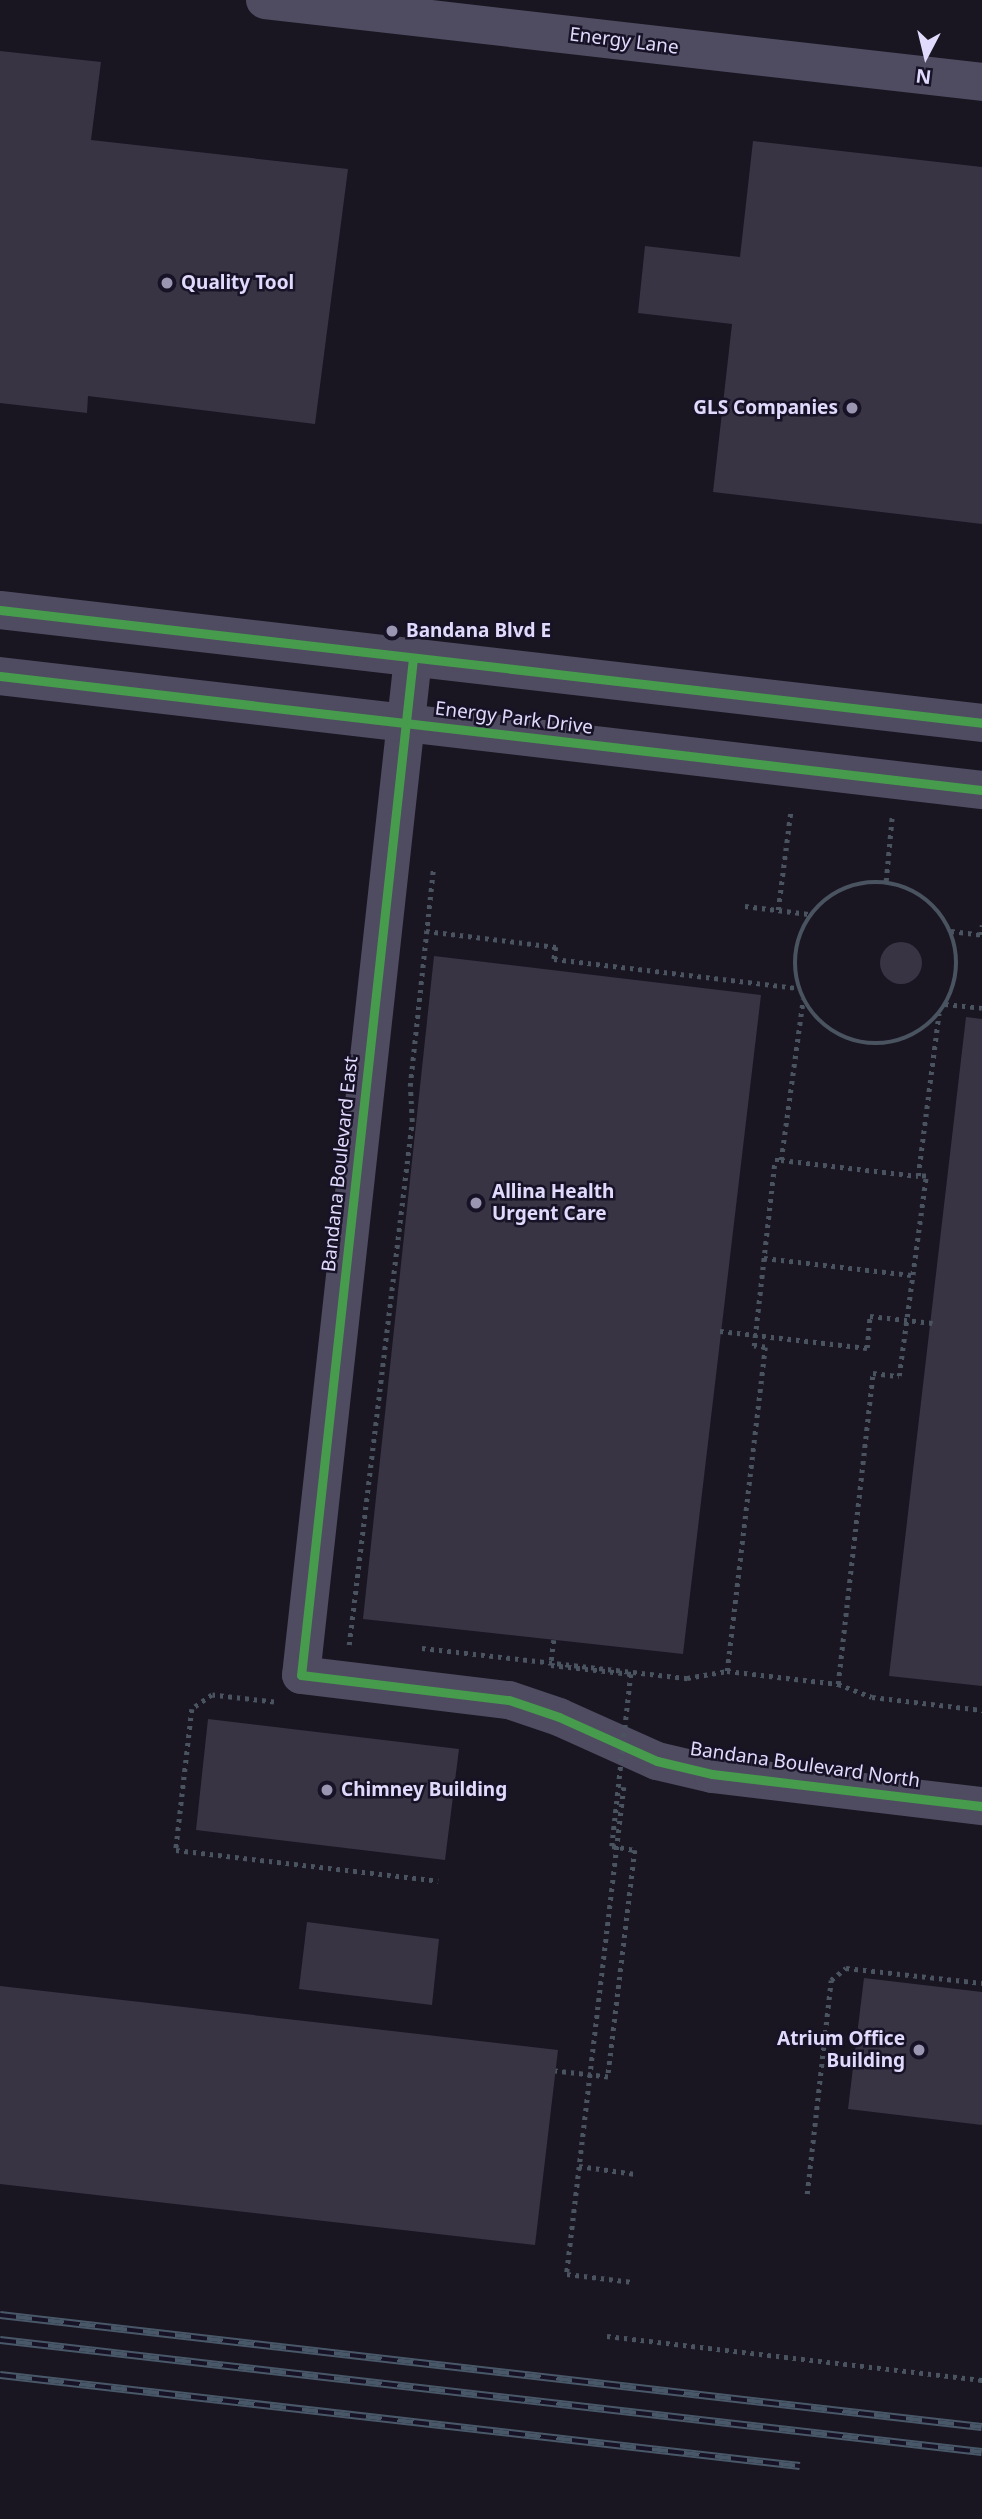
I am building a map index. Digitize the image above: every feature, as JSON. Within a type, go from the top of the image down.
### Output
[{"type":"street","name":"Energy Lane","points":[[265,0],[982,82]]},
{"type":"street","points":[[0,610],[982,723]]},
{"type":"street","name":"Bandana Boulevard East","points":[[289,1688],[306,1633],[413,658]]},
{"type":"street","name":"Energy Park Drive","points":[[0,676],[982,790]]},
{"type":"street","name":"Bandana Boulevard North","points":[[289,1688],[345,1680],[509,1700],[559,1717],[657,1761],[712,1774],[982,1806]]},
{"type":"path","points":[[886,881],[897,780]]},
{"type":"path","points":[[778,910],[791,809]]},
{"type":"path","points":[[345,1680],[412,1121],[410,1086],[433,870]]},
{"type":"path","points":[[886,881],[916,891],[943,915],[956,945],[957,974],[952,996],[925,1028],[899,1041],[872,1045],[844,1039],[816,1019],[798,988],[793,967],[797,937],[809,914],[834,892],[858,883],[886,881]]},
{"type":"path","points":[[745,906],[809,914]]},
{"type":"path","points":[[950,931],[981,935],[982,925]]},
{"type":"path","points":[[383,927],[556,947],[554,959],[798,988]]},
{"type":"path","points":[[781,1160],[803,999]]},
{"type":"path","points":[[945,1004],[982,1008]]},
{"type":"path","points":[[918,1176],[939,1013]]},
{"type":"path","points":[[727,1671],[765,1348],[754,1346],[775,1160],[926,1176],[899,1376],[873,1373],[838,1684]]},
{"type":"path","points":[[764,1258],[911,1275]]},
{"type":"path","points":[[720,1331],[867,1348],[870,1316],[933,1323]]},
{"type":"path","points":[[306,1633],[363,1642]]},
{"type":"path","points":[[554,1640],[551,1665],[631,1674],[612,1846],[635,1850],[608,2077],[555,2071]]},
{"type":"path","points":[[418,1647],[687,1678],[727,1671],[838,1684],[872,1697],[982,1710]]},
{"type":"path","points":[[289,1688],[212,1695],[192,1709],[176,1850],[438,1881]]},
{"type":"path","points":[[614,1775],[625,1779],[567,2274],[633,2282]]},
{"type":"path","points":[[807,2194],[831,1980],[846,1968],[982,1983]]},
{"type":"path","points":[[579,2166],[635,2174]]},
{"type":"path","points":[[607,2336],[982,2380]]},
{"type":"building","name":"Quality Tool","points":[[0,51],[101,62],[91,140],[348,169],[315,424],[88,396],[87,413],[0,403]]},
{"type":"building","name":"GLS Companies","points":[[753,141],[982,167],[982,524],[713,492],[732,324],[638,313],[645,246],[740,257]]},
{"type":"building","points":[[901,942],[916,948],[922,963],[916,978],[901,984],[886,978],[880,963],[886,948]]},
{"type":"building","points":[[434,956],[761,995],[683,1654],[363,1619]]},
{"type":"building","points":[[966,1017],[982,1019],[982,1686],[889,1676]]},
{"type":"building","name":"Chimney Building","points":[[208,1719],[459,1749],[445,1860],[196,1830]]},
{"type":"building","points":[[307,1922],[439,1939],[432,2005],[299,1989]]},
{"type":"building","name":"Atrium Office Building","points":[[864,1978],[982,1992],[982,2125],[848,2109]]},
{"type":"building","points":[[0,1986],[558,2050],[535,2245],[0,2184]]},
{"type":"railway","points":[[0,2315],[982,2427]]},
{"type":"railway","points":[[0,2340],[982,2452]]},
{"type":"railway","points":[[0,2375],[800,2466]]},
{"type":"cycle path","points":[[0,610],[982,723]]},
{"type":"cycle path","points":[[413,658],[301,1675],[509,1700],[559,1717],[657,1761],[712,1774],[982,1806]]},
{"type":"cycle path","points":[[0,676],[982,790]]},
{"type":"place","name":"Quality Tool","points":[[167,283]]},
{"type":"place","name":"GLS Companies","points":[[852,408]]},
{"type":"place","name":"Bandana Blvd E","points":[[392,631]]},
{"type":"place","name":"Allina Health Urgent Care","points":[[476,1203]]},
{"type":"place","name":"Chimney Building","points":[[327,1790]]},
{"type":"place","name":"Atrium Office Building","points":[[919,2050]]}]
